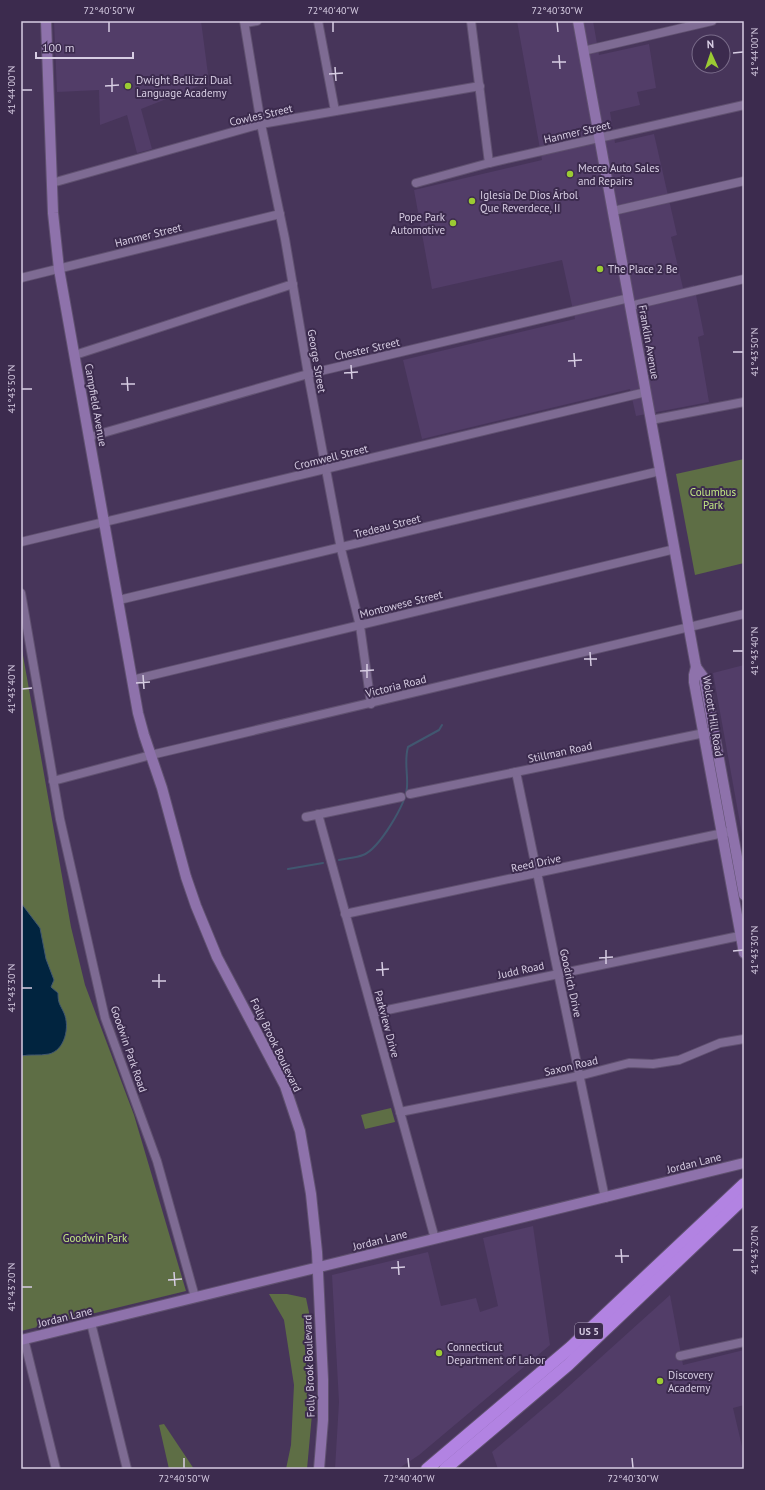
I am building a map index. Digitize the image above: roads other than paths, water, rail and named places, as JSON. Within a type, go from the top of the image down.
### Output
[{"type":"highway","name":"US 5","points":[[427,1469],[571,1347],[744,1184]]},
{"type":"highway","name":"US 5","points":[[444,1469],[568,1365],[744,1198]]},
{"type":"main road","name":"Campfield Avenue","points":[[46,21],[52,183],[59,269],[132,680],[144,735],[162,788]]},
{"type":"main road","name":"Franklin Avenue","points":[[578,21],[696,667]]},
{"type":"main road","name":"Wolcott Hill Road","points":[[696,667],[703,676],[744,895]]},
{"type":"main road","name":"Wolcott Hill Road","points":[[696,667],[693,678],[742,935],[744,953]]},
{"type":"main road","name":"Folly Brook Boulevard","points":[[162,788],[186,877],[202,921],[217,957],[285,1086],[300,1130],[311,1194],[323,1379],[322,1426],[318,1469]]},
{"type":"main road","name":"Jordan Lane","points":[[23,1340],[742,1165]]},
{"type":"street","points":[[244,22],[257,21]]},
{"type":"street","points":[[318,21],[335,111]]},
{"type":"street","points":[[471,21],[489,163]]},
{"type":"street","points":[[583,51],[712,21]]},
{"type":"street","name":"George Street","points":[[244,22],[261,124],[280,214],[308,374],[341,548],[360,626],[371,704]]},
{"type":"street","name":"Cowles Street","points":[[52,183],[261,124],[480,86]]},
{"type":"street","name":"Hanmer Street","points":[[416,183],[489,163],[744,105]]},
{"type":"street","points":[[613,211],[744,181]]},
{"type":"street","name":"Hanmer Street","points":[[21,278],[280,214]]},
{"type":"street","name":"Chester Street","points":[[89,437],[308,374],[629,302],[744,280]]},
{"type":"street","points":[[75,355],[293,284]]},
{"type":"street","name":"Cromwell Street","points":[[21,542],[646,392]]},
{"type":"street","points":[[651,420],[744,402]]},
{"type":"street","name":"Tredeau Street","points":[[119,600],[660,471]]},
{"type":"street","name":"Montowese Street","points":[[132,680],[675,550]]},
{"type":"street","name":"Goodwin Park Road","points":[[21,593],[60,819],[105,1018],[157,1161],[195,1297]]},
{"type":"street","name":"Victoria Road","points":[[53,781],[151,755],[371,704],[744,614]]},
{"type":"street","name":"Stillman Road","points":[[410,794],[714,731]]},
{"type":"street","name":"Goodrich Drive","points":[[516,772],[605,1198]]},
{"type":"street","points":[[306,817],[401,797]]},
{"type":"street","name":"Parkview Drive","points":[[318,814],[435,1239]]},
{"type":"street","name":"Reed Drive","points":[[345,914],[732,832]]},
{"type":"street","name":"Judd Road","points":[[373,1013],[742,935]]},
{"type":"street","name":"Saxon Road","points":[[400,1112],[579,1076],[629,1063],[653,1064],[679,1060],[720,1043],[744,1039]]},
{"type":"street","points":[[91,1323],[127,1469]]},
{"type":"street","points":[[23,1340],[56,1469]]},
{"type":"street","points":[[680,1356],[744,1342]]},
{"type":"water","points":[[21,903],[40,928],[46,959],[54,980],[51,987],[58,993],[59,1002],[66,1019],[65,1037],[59,1048],[49,1054],[21,1056]]},
{"type":"waterway","points":[[339,860],[363,855],[369,851],[384,835],[397,814],[405,795],[407,787],[406,757],[408,747],[439,730],[442,725]]},
{"type":"waterway","points":[[288,869],[323,863]]},
{"type":"place","name":"Dwight Bellizzi Dual Language Academy","points":[[128,86]]},
{"type":"place","name":"Mecca Auto Sales and Repairs","points":[[570,174]]},
{"type":"place","name":"Iglesia De Dios Árbol Que Reverdece, II","points":[[472,201]]},
{"type":"place","name":"Pope Park Automotive","points":[[453,223]]},
{"type":"place","name":"The Place 2 Be","points":[[600,269]]},
{"type":"place","name":"Connecticut Department of Labor","points":[[439,1353]]},
{"type":"place","name":"Discovery Academy","points":[[660,1381]]},
{"type":"park label","name":"Columbus Park","points":[[713,498]]},
{"type":"park label","name":"Goodwin Park","points":[[95,1238]]}]
